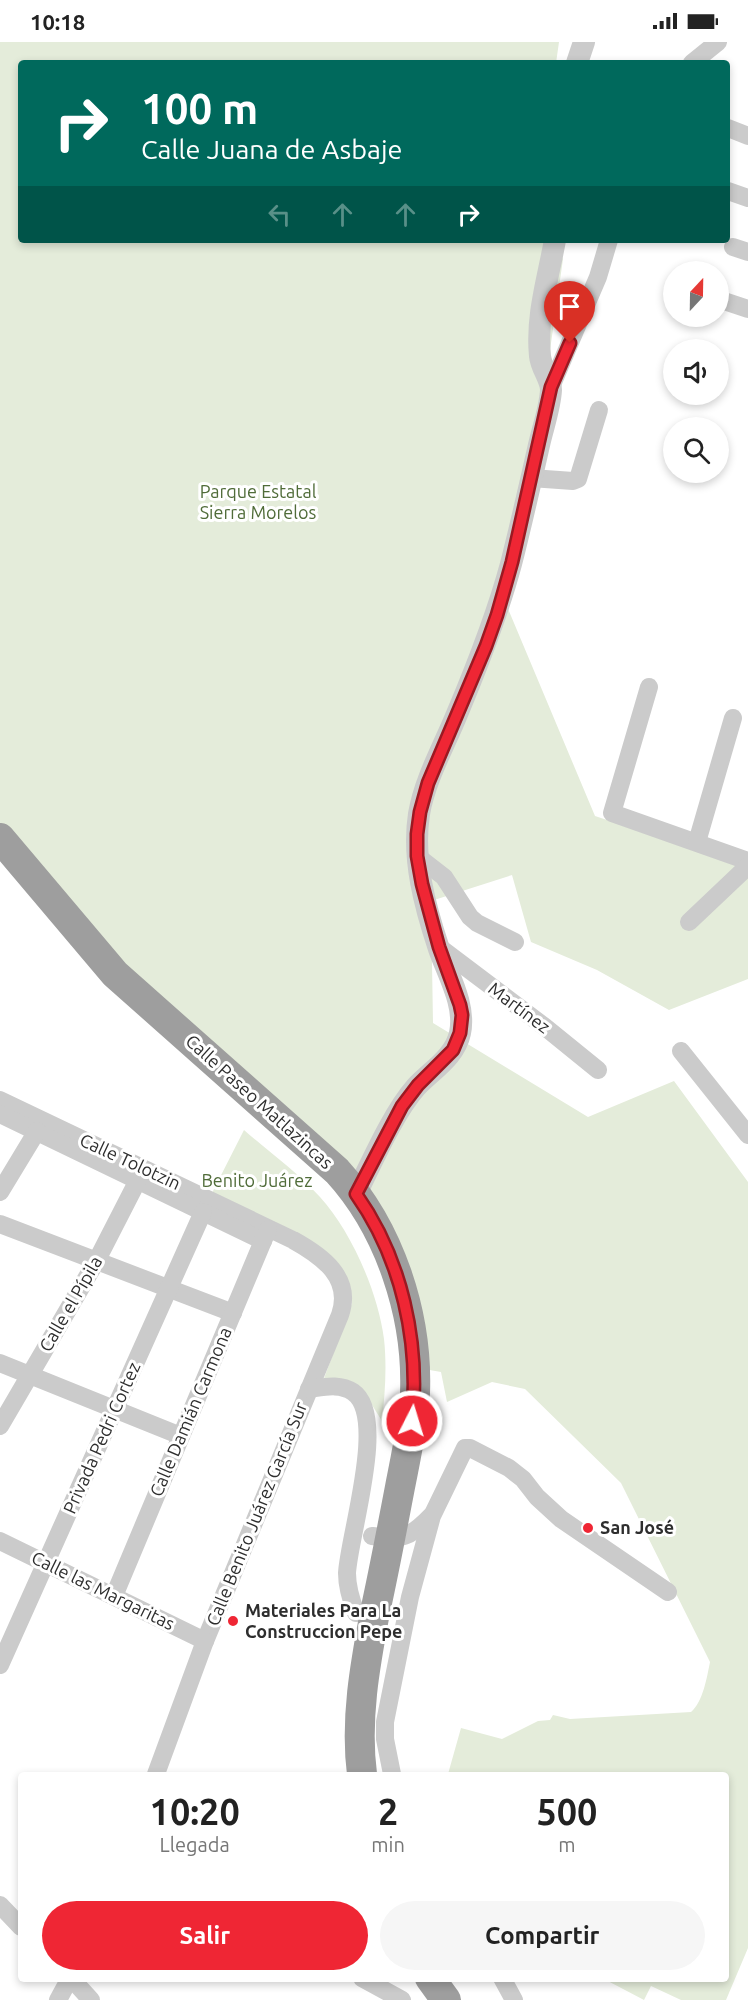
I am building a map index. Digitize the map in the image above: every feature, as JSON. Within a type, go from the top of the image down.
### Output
[{"type":"highway","name":"Calle Paseo Matlazincas","points":[[0,838],[115,974],[325,1161],[356,1194],[380,1236],[398,1278],[414,1360],[415,1392],[412,1421],[381,1538],[356,1613],[346,1667],[341,1714],[344,1772]]},
{"type":"highway","name":"Calle Paseo Matlazincas","points":[[0,865],[70,951],[97,979],[325,1185],[348,1213],[366,1250],[386,1305],[396,1368],[395,1404],[360,1721],[362,1772]]},
{"type":"highway","points":[[432,1982],[446,2000]]},
{"type":"highway","points":[[456,1982],[467,2000]]},
{"type":"street","points":[[578,60],[584,42]]},
{"type":"street","points":[[696,60],[718,42]]},
{"type":"street","points":[[730,129],[748,136]]},
{"type":"street","points":[[730,192],[748,198]]},
{"type":"street","points":[[551,387],[542,367],[539,328],[554,243]]},
{"type":"street","points":[[356,1194],[402,1106],[418,1085],[453,1050],[462,1025],[460,1005],[439,947],[422,884],[417,856],[420,812],[426,790],[497,615],[551,387],[598,277],[608,243]]},
{"type":"street","points":[[729,303],[748,309]]},
{"type":"street","points":[[531,478],[573,481],[578,479],[599,410]]},
{"type":"street","points":[[649,687],[612,809],[614,814],[748,861]]},
{"type":"street","points":[[697,842],[733,718]]},
{"type":"street","points":[[417,856],[444,878],[477,923],[515,942]]},
{"type":"street","points":[[688,922],[748,866]]},
{"type":"street","name":"Martínez","points":[[439,947],[598,1070]]},
{"type":"street","points":[[681,1051],[748,1135]]},
{"type":"street","name":"Calle Tolotzin","points":[[0,1100],[266,1235]]},
{"type":"street","name":"Calle Tolotzin","points":[[0,1114],[203,1212],[304,1246],[331,1269],[343,1288]]},
{"type":"street","points":[[0,1192],[37,1131]]},
{"type":"street","name":"Calle el Pípila","points":[[0,1426],[97,1260],[138,1180]]},
{"type":"street","name":"Privada Pedri Cortez","points":[[0,1665],[203,1212]]},
{"type":"street","points":[[0,1224],[233,1313]]},
{"type":"street","name":"Calle Damián Carmona","points":[[114,1596],[266,1235]]},
{"type":"street","name":"Calle Benito Juárez García Sur","points":[[157,1772],[205,1641],[344,1304],[343,1288]]},
{"type":"street","points":[[0,1363],[181,1436]]},
{"type":"street","points":[[309,1389],[336,1386],[346,1388],[359,1397],[366,1412],[368,1432],[366,1452],[348,1573],[349,1594],[356,1613]]},
{"type":"street","points":[[393,1772],[385,1739],[385,1722],[410,1597],[432,1516],[466,1448],[509,1468],[523,1479],[537,1497],[561,1519],[668,1592]]},
{"type":"street","points":[[381,1538],[409,1536],[432,1516]]},
{"type":"street","name":"Calle las Margaritas","points":[[0,1541],[205,1641]]},
{"type":"street","points":[[0,1905],[18,1924]]},
{"type":"street","points":[[57,2000],[68,1982]]},
{"type":"street","points":[[75,1982],[91,2000]]},
{"type":"street","points":[[369,1982],[402,2000]]},
{"type":"street","points":[[430,1982],[433,2000]]},
{"type":"street","points":[[504,1982],[514,2000]]},
{"type":"green space","name":"Parque Estatal Sierra Morelos","points":[[0,42],[559,42],[556,60],[18,60],[18,243],[556,243],[563,259],[532,476],[506,604],[595,816],[748,867],[748,979],[669,1010],[597,970],[531,942],[512,875],[431,901],[433,1023],[588,1117],[674,1081],[748,1182],[748,1948],[726,2000],[681,2000],[651,1986],[644,2000],[610,1982],[729,1982],[729,1772],[449,1772],[461,1728],[502,1739],[538,1721],[550,1720],[553,1715],[570,1719],[691,1712],[699,1702],[710,1662],[621,1483],[525,1389],[492,1382],[447,1402],[441,1372],[424,1369],[395,1265],[338,1193],[0,853]]},
{"type":"green space","name":"Benito Juárez","points":[[244,1130],[320,1197],[352,1244],[369,1282],[381,1321],[385,1359],[382,1421],[367,1397],[323,1381],[352,1303],[350,1287],[212,1193]]},
{"type":"place","name":"San José","points":[[588,1528]]},
{"type":"place","name":"Materiales Para La Construccion Pepe","points":[[233,1621]]},
{"type":"route","points":[[412,1421],[415,1392],[414,1360],[404,1300],[391,1258],[356,1194],[408,1096],[453,1050],[460,1033],[462,1025],[460,1005],[439,947],[422,884],[417,856],[420,812],[428,783],[497,615],[512,562],[551,387],[570,343]]}]
